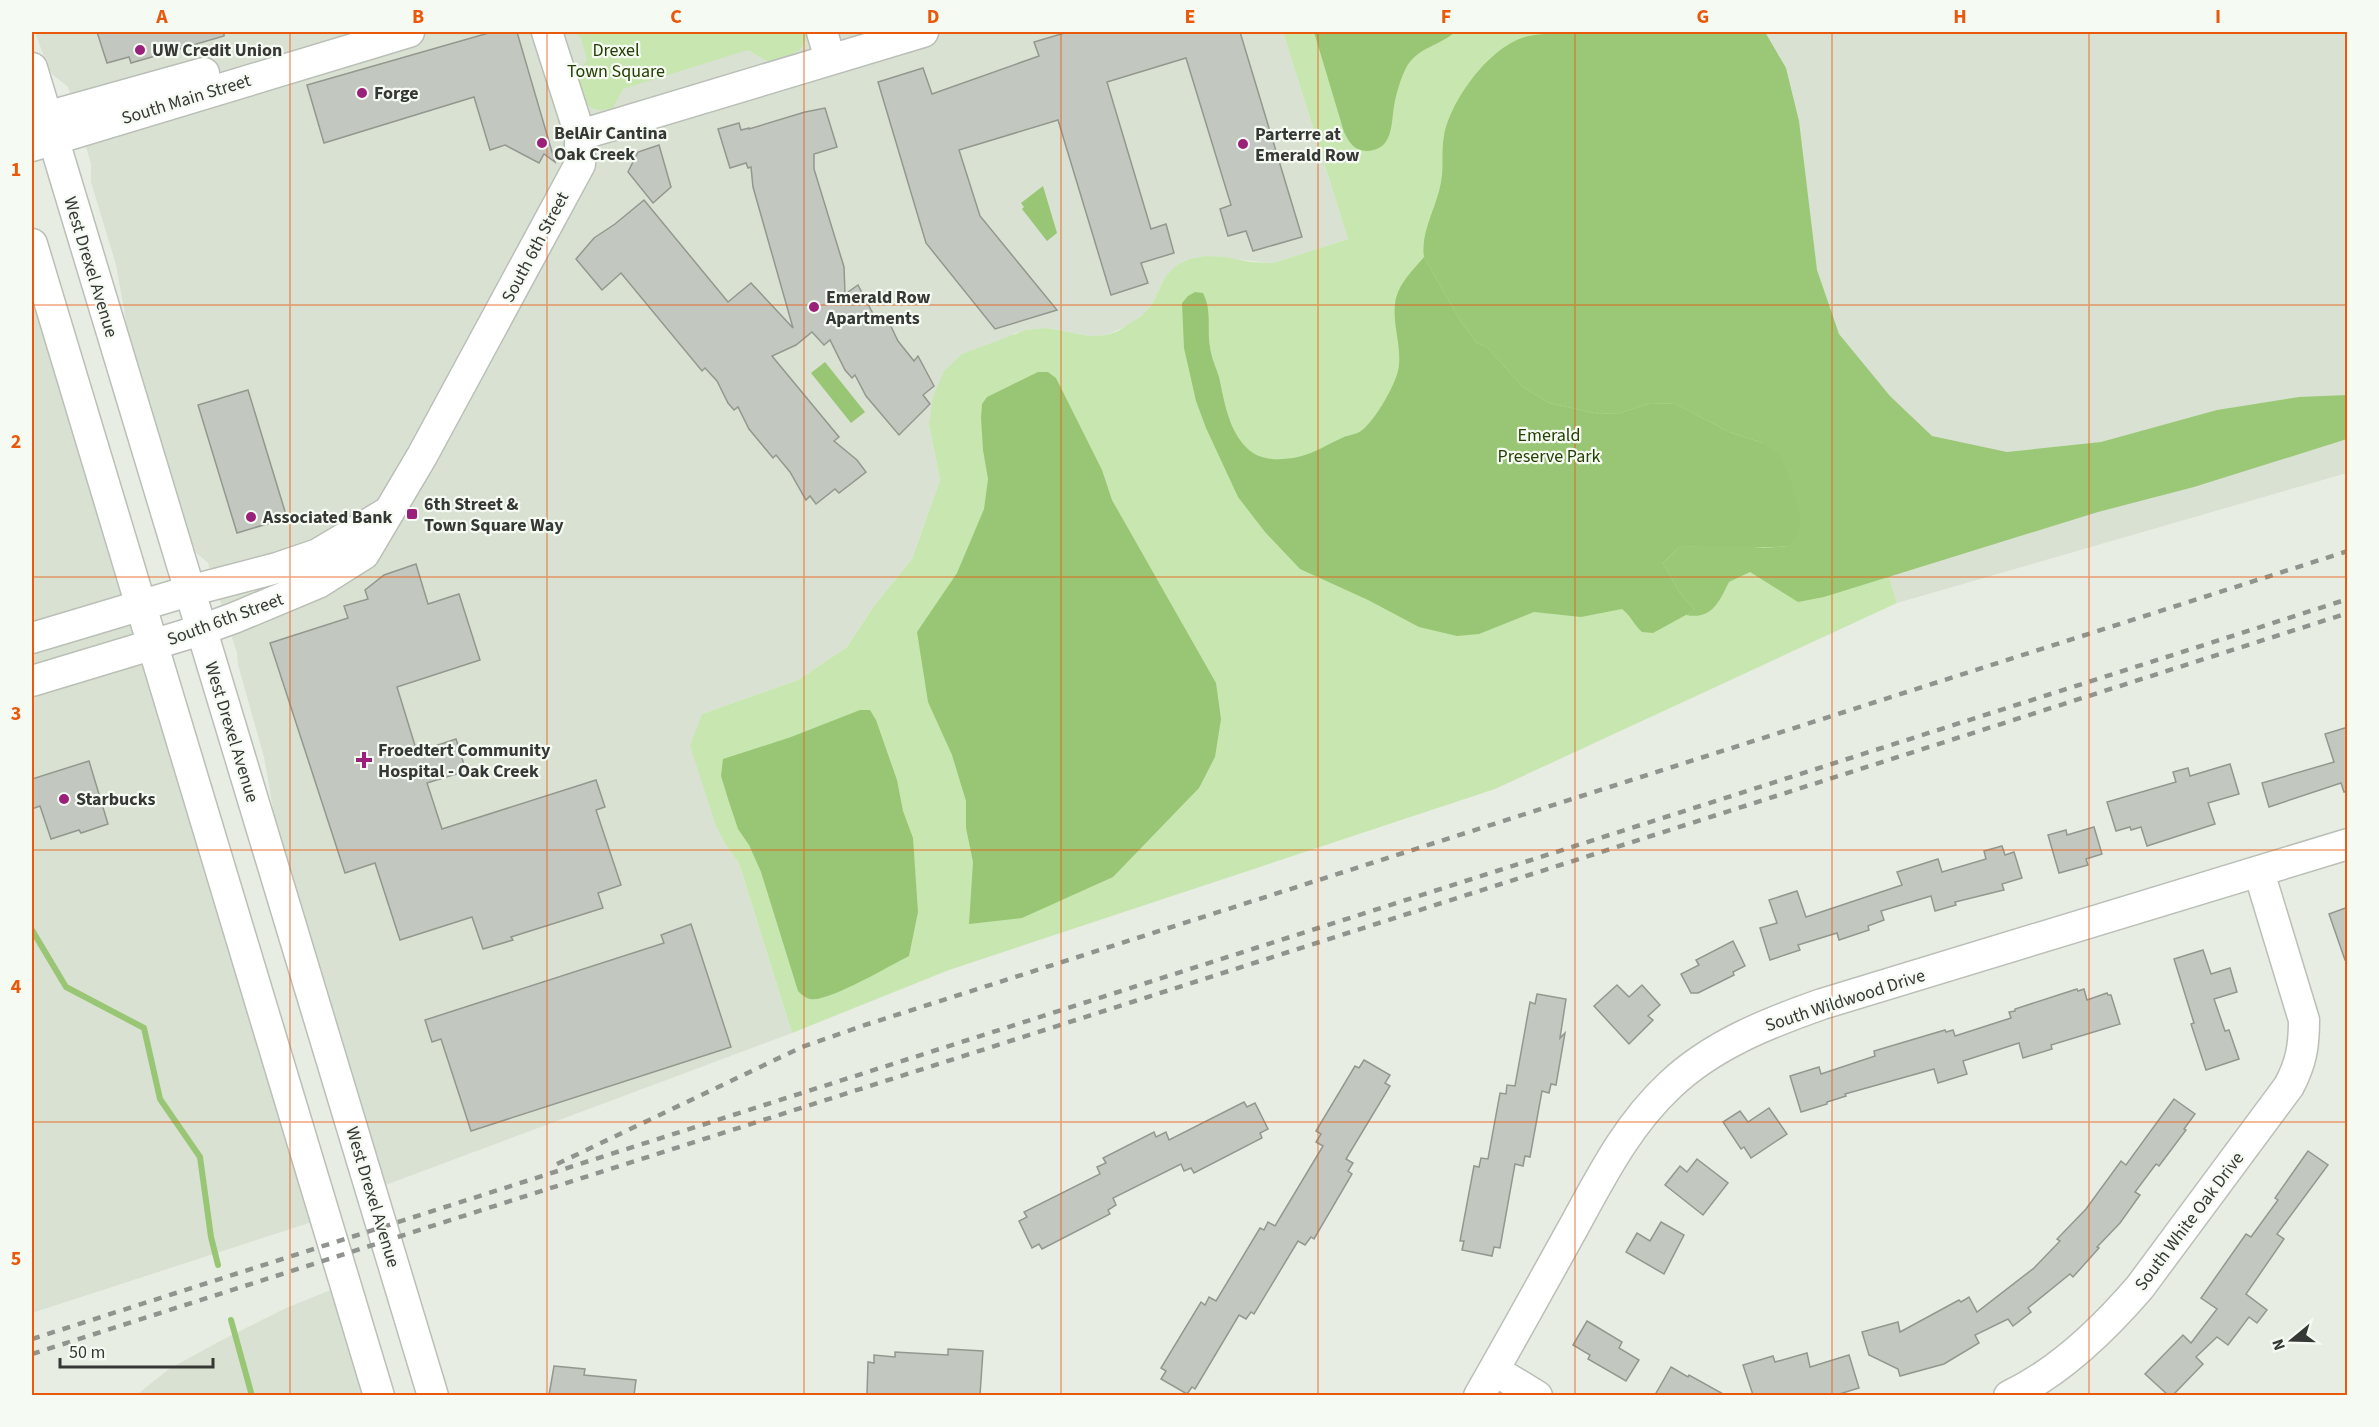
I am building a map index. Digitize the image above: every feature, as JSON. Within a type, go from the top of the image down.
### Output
[{"type":"street","name":"South Main Street","points":[[40,131],[348,32]]},
{"type":"street","name":"South Main Street","points":[[40,131],[409,32]]},
{"type":"street","name":"South 6th Street","points":[[32,681],[201,630],[318,583],[342,570],[364,554],[435,433],[580,164],[580,135],[547,32]]},
{"type":"street","points":[[580,135],[826,45],[923,32]]},
{"type":"street","name":"West Drexel Avenue","points":[[32,69],[40,131],[189,591],[433,1395]]},
{"type":"street","points":[[32,244],[379,1395]]},
{"type":"street","name":"South 6th Street","points":[[32,639],[318,554],[390,511]]},
{"type":"street","name":"South Wildwood Drive","points":[[1486,1383],[1626,1134],[1670,1085],[1700,1062],[1746,1034],[1778,1019],[1822,1004],[2348,844]]},
{"type":"street","name":"South White Oak Drive","points":[[2012,1395],[2080,1348],[2118,1312],[2140,1287],[2289,1086],[2300,1066],[2304,1042],[2304,1020],[2259,872]]},
{"type":"street","points":[[1486,1383],[1537,1395]]},
{"type":"shaded area","name":"Drexel Town Square","points":[[35,32],[1283,32],[1348,239],[1273,263],[1206,256],[1165,277],[1151,306],[1140,317],[1129,325],[1106,335],[1090,336],[1047,328],[1015,333],[929,425],[940,480],[912,559],[874,606],[847,647],[798,680],[702,714],[727,847],[739,863],[792,1033],[383,1186],[279,844],[264,757],[238,665],[237,653],[208,563],[191,548],[131,350],[116,265],[91,182],[91,164],[68,87],[53,75],[47,66]]},
{"type":"shaded area","points":[[1314,32],[1455,32],[1417,55],[1407,66],[1396,96],[1391,128],[1386,141],[1376,150],[1362,151],[1355,148],[1344,132]]},
{"type":"shaded area","points":[[1589,32],[1765,32],[1786,68],[1799,121],[1817,270],[1839,334],[1890,396],[1932,436],[2007,452],[2101,442],[2217,410],[2299,397],[2347,395],[2347,439],[2194,487],[2098,512],[1824,597],[1798,602],[1750,572],[1729,582],[1714,608],[1702,615],[1686,615],[1695,610],[1679,592],[1663,563],[1679,547],[1789,546],[1763,443],[1729,432],[1676,404],[1651,403],[1620,413],[1599,414],[1549,403],[1523,387],[1487,347],[1477,343],[1461,322],[1424,257],[1424,238],[1441,182],[1444,136],[1455,106],[1475,75],[1487,61],[1515,41],[1537,35]]},
{"type":"shaded area","points":[[1724,32],[2347,32],[2347,473],[1897,603]]},
{"type":"shaded area","points":[[1043,186],[1057,233],[1047,241],[1022,209],[1024,207],[1021,203]]},
{"type":"shaded area","points":[[1424,257],[1461,322],[1477,343],[1487,347],[1523,387],[1549,403],[1599,414],[1620,413],[1651,403],[1676,404],[1729,432],[1763,443],[1779,454],[1791,482],[1801,519],[1798,535],[1789,546],[1679,547],[1663,563],[1679,592],[1695,610],[1653,633],[1642,632],[1622,609],[1581,617],[1534,612],[1479,634],[1457,636],[1419,627],[1368,600],[1300,569],[1265,532],[1238,497],[1206,428],[1196,401],[1184,348],[1182,303],[1195,292],[1203,293],[1206,299],[1211,354],[1227,413],[1244,445],[1262,457],[1283,459],[1298,457],[1359,432],[1378,411],[1398,372],[1396,298],[1404,281]]},
{"type":"shaded area","points":[[32,290],[312,1222],[32,1313]]},
{"type":"shaded area","points":[[825,362],[865,412],[851,423],[811,373]]},
{"type":"shaded area","points":[[1038,372],[1048,372],[1056,378],[1102,470],[1112,500],[1216,683],[1221,719],[1215,757],[1199,788],[1113,877],[1022,918],[969,924],[973,862],[966,828],[966,801],[952,755],[928,702],[917,632],[957,573],[984,509],[988,479],[983,450],[982,404],[987,397]]},
{"type":"shaded area","points":[[860,710],[870,710],[876,720],[897,780],[903,811],[913,838],[918,912],[909,956],[844,990],[818,999],[810,999],[798,991],[761,872],[749,845],[738,829],[721,776],[723,759],[791,737]]},
{"type":"shaded area","points":[[333,1289],[364,1396],[135,1396],[169,1369],[220,1341],[286,1308]]},
{"type":"green space","name":"Drexel Town Square","points":[[571,32],[807,32],[806,40],[795,53],[769,62],[748,50],[623,89],[613,108],[597,110],[591,108],[583,99],[576,79],[587,59],[580,36]]},
{"type":"green space","name":"Emerald Preserve Park","points":[[1283,32],[1724,32],[1897,603],[1495,789],[949,970],[792,1033],[739,863],[716,826],[690,746],[702,714],[798,680],[847,647],[874,606],[912,559],[940,480],[929,425],[933,397],[944,371],[962,354],[1026,330],[1047,328],[1090,336],[1106,335],[1118,331],[1140,317],[1151,306],[1165,277],[1177,265],[1190,259],[1206,256],[1273,263],[1348,239]]},
{"type":"building","name":"UW Credit Union","points":[[97,32],[224,32],[224,36],[131,63],[129,57],[107,63]]},
{"type":"building","name":"Forge","points":[[492,32],[517,32],[555,162],[544,154],[539,163],[505,145],[490,150],[474,97],[324,143],[307,85]]},
{"type":"building","points":[[1068,32],[1240,32],[1302,237],[1253,251],[1246,231],[1228,236],[1220,209],[1231,205],[1186,58],[1107,82],[1151,229],[1166,224],[1174,253],[1141,263],[1148,283],[1111,295],[1058,120],[959,150],[980,216],[1057,310],[995,329],[926,243],[878,82],[923,68],[932,94],[1039,56],[1034,42]]},
{"type":"building","name":"Emerald Row Apartments","points":[[825,108],[837,147],[814,154],[814,169],[844,267],[845,294],[858,285],[878,323],[886,316],[898,341],[914,361],[918,356],[934,386],[923,395],[930,404],[899,435],[866,396],[855,375],[852,378],[845,370],[830,340],[824,345],[812,332],[796,345],[772,356],[839,437],[834,441],[857,460],[866,472],[839,493],[835,489],[816,504],[810,496],[806,500],[790,472],[776,455],[773,458],[749,429],[738,407],[734,410],[728,403],[717,381],[705,368],[702,371],[621,273],[602,290],[576,259],[594,238],[644,200],[728,302],[751,283],[793,328],[753,187],[751,167],[748,168],[746,163],[730,168],[718,129],[739,123],[741,130],[749,129]]},
{"type":"building","points":[[659,145],[671,187],[653,203],[628,172],[638,152]]},
{"type":"building","points":[[248,390],[287,518],[237,533],[198,405]]},
{"type":"building","name":"Froedtert Community Hospital - Oak Creek","points":[[416,564],[428,604],[459,594],[480,660],[397,687],[417,752],[456,739],[466,771],[427,783],[442,829],[596,780],[605,807],[596,810],[621,885],[598,893],[603,908],[511,937],[513,940],[483,949],[472,917],[400,940],[375,863],[345,873],[270,643],[348,618],[344,606],[368,599],[365,590],[384,575]]},
{"type":"building","points":[[2348,727],[2348,791],[2344,792],[2341,783],[2269,807],[2262,783],[2334,762],[2325,734]]},
{"type":"building","name":"Starbucks","points":[[89,761],[108,824],[81,833],[79,830],[51,839],[40,806],[32,809],[32,779]]},
{"type":"building","points":[[2230,764],[2239,794],[2208,803],[2215,824],[2147,846],[2141,827],[2116,831],[2107,802],[2176,782],[2173,772],[2188,768],[2190,776]]},
{"type":"building","points":[[2094,827],[2102,854],[2086,859],[2088,865],[2059,873],[2048,835],[2066,830],[2067,835]]},
{"type":"building","points":[[2002,846],[2005,855],[2014,852],[2022,878],[2002,884],[2004,890],[1955,902],[1956,905],[1935,911],[1931,896],[1881,911],[1884,920],[1868,926],[1869,930],[1839,940],[1837,933],[1798,945],[1800,950],[1770,960],[1760,928],[1777,923],[1769,900],[1797,891],[1806,917],[1902,885],[1897,872],[1938,859],[1942,872],[1986,859],[1984,851]]},
{"type":"building","points":[[2348,907],[2348,960],[2345,960],[2329,914]]},
{"type":"building","points":[[691,924],[731,1047],[471,1131],[441,1039],[432,1042],[425,1020],[664,943],[661,935]]},
{"type":"building","points":[[1733,941],[1745,966],[1733,972],[1734,975],[1698,993],[1691,993],[1681,974],[1699,965],[1696,960]]},
{"type":"building","points":[[2203,950],[2211,974],[2230,968],[2237,992],[2214,999],[2225,1031],[2229,1030],[2239,1059],[2206,1070],[2174,959]]},
{"type":"building","points":[[1617,985],[1629,997],[1642,985],[1660,1005],[1648,1016],[1653,1020],[1629,1044],[1594,1006]]},
{"type":"building","points":[[2077,989],[2078,991],[2084,989],[2087,1000],[2107,993],[2111,995],[2120,1024],[2051,1045],[2052,1049],[2023,1058],[2019,1043],[1963,1061],[1967,1074],[1938,1083],[1934,1069],[1845,1094],[1846,1096],[1827,1102],[1827,1104],[1801,1112],[1790,1076],[1819,1067],[1821,1074],[1875,1056],[1874,1051],[1945,1030],[1946,1032],[1953,1030],[1955,1036],[2011,1018],[2009,1012],[2015,1009]]},
{"type":"building","points":[[1537,994],[1566,999],[1560,1038],[1565,1033],[1556,1085],[1551,1084],[1549,1093],[1542,1091],[1530,1157],[1525,1156],[1523,1166],[1515,1164],[1500,1248],[1494,1247],[1492,1256],[1462,1250],[1464,1241],[1460,1241],[1474,1166],[1479,1167],[1481,1158],[1488,1159],[1500,1093],[1506,1094],[1507,1085],[1515,1086],[1530,1002],[1535,1004]]},
{"type":"building","points":[[1364,1060],[1390,1075],[1385,1083],[1390,1086],[1346,1159],[1353,1163],[1348,1171],[1352,1174],[1314,1239],[1311,1237],[1305,1245],[1298,1241],[1254,1314],[1251,1312],[1246,1319],[1239,1315],[1195,1389],[1192,1387],[1187,1394],[1161,1379],[1166,1371],[1161,1368],[1201,1302],[1205,1305],[1209,1297],[1216,1301],[1260,1228],[1264,1230],[1268,1222],[1275,1226],[1323,1146],[1316,1142],[1321,1134],[1316,1131],[1355,1066],[1359,1068]]},
{"type":"building","points":[[2174,1099],[2195,1114],[2184,1129],[2186,1130],[2159,1166],[2156,1164],[2135,1192],[2140,1195],[2120,1223],[2073,1277],[2070,1274],[2028,1308],[2031,1312],[2013,1326],[2008,1319],[1975,1335],[1979,1343],[1944,1364],[1900,1376],[1898,1369],[1869,1355],[1862,1332],[1898,1322],[1900,1332],[1959,1300],[1961,1302],[1969,1297],[1977,1312],[2034,1268],[2060,1241],[2057,1239],[2086,1209],[2121,1161],[2126,1165]]},
{"type":"building","points":[[1244,1102],[1247,1107],[1255,1103],[1268,1129],[1260,1133],[1262,1138],[1194,1173],[1191,1168],[1184,1171],[1181,1164],[1113,1198],[1116,1205],[1108,1210],[1110,1214],[1042,1249],[1039,1244],[1032,1248],[1019,1221],[1027,1217],[1024,1212],[1100,1174],[1097,1167],[1106,1163],[1103,1158],[1154,1132],[1156,1137],[1166,1132],[1169,1140]]},
{"type":"building","points":[[1769,1108],[1787,1134],[1751,1158],[1744,1147],[1741,1149],[1723,1122],[1740,1111],[1748,1122]]},
{"type":"building","points":[[2308,1151],[2328,1165],[2277,1234],[2284,1239],[2246,1294],[2267,1310],[2257,1323],[2249,1317],[2228,1345],[2217,1337],[2196,1357],[2203,1364],[2173,1395],[2168,1395],[2145,1374],[2183,1335],[2191,1343],[2217,1309],[2201,1298],[2246,1234],[2251,1237],[2278,1200],[2275,1198]]},
{"type":"building","points":[[1697,1159],[1728,1183],[1703,1215],[1665,1185],[1680,1166],[1687,1172]]},
{"type":"building","points":[[1661,1222],[1684,1235],[1664,1274],[1626,1252],[1637,1233],[1650,1241]]},
{"type":"building","points":[[1587,1321],[1622,1342],[1619,1348],[1639,1360],[1626,1381],[1588,1359],[1590,1355],[1573,1345]]},
{"type":"building","points":[[948,1349],[983,1351],[980,1395],[867,1394],[868,1362],[874,1363],[874,1355],[895,1357],[895,1352],[948,1355]]},
{"type":"building","points":[[1807,1353],[1810,1367],[1849,1355],[1859,1388],[1836,1395],[1753,1395],[1743,1365],[1773,1356],[1775,1362]]},
{"type":"building","points":[[554,1366],[585,1369],[584,1375],[636,1380],[634,1395],[549,1395]]},
{"type":"building","points":[[1671,1367],[1688,1377],[1689,1375],[1725,1395],[1655,1395]]},
{"type":"waterway","points":[[32,930],[66,987],[144,1028],[160,1099],[200,1157],[211,1237],[218,1265]]},
{"type":"waterway","points":[[231,1320],[252,1396]]},
{"type":"railway","points":[[557,1164],[802,1047],[865,1025],[2348,551]]},
{"type":"railway","points":[[32,1339],[2348,599]]},
{"type":"railway","points":[[32,1354],[2348,613]]},
{"type":"place","name":"UW Credit Union","points":[[140,50]]},
{"type":"place","name":"Forge","points":[[362,93]]},
{"type":"place","name":"BelAir Cantina Oak Creek","points":[[542,143]]},
{"type":"place","name":"Parterre at Emerald Row","points":[[1243,144]]},
{"type":"place","name":"Emerald Row Apartments","points":[[814,307]]},
{"type":"place","name":"6th Street & Town Square Way","points":[[412,514]]},
{"type":"place","name":"Associated Bank","points":[[251,517]]},
{"type":"place","name":"Froedtert Community Hospital - Oak Creek","points":[[364,760]]},
{"type":"place","name":"Starbucks","points":[[64,799]]}]
